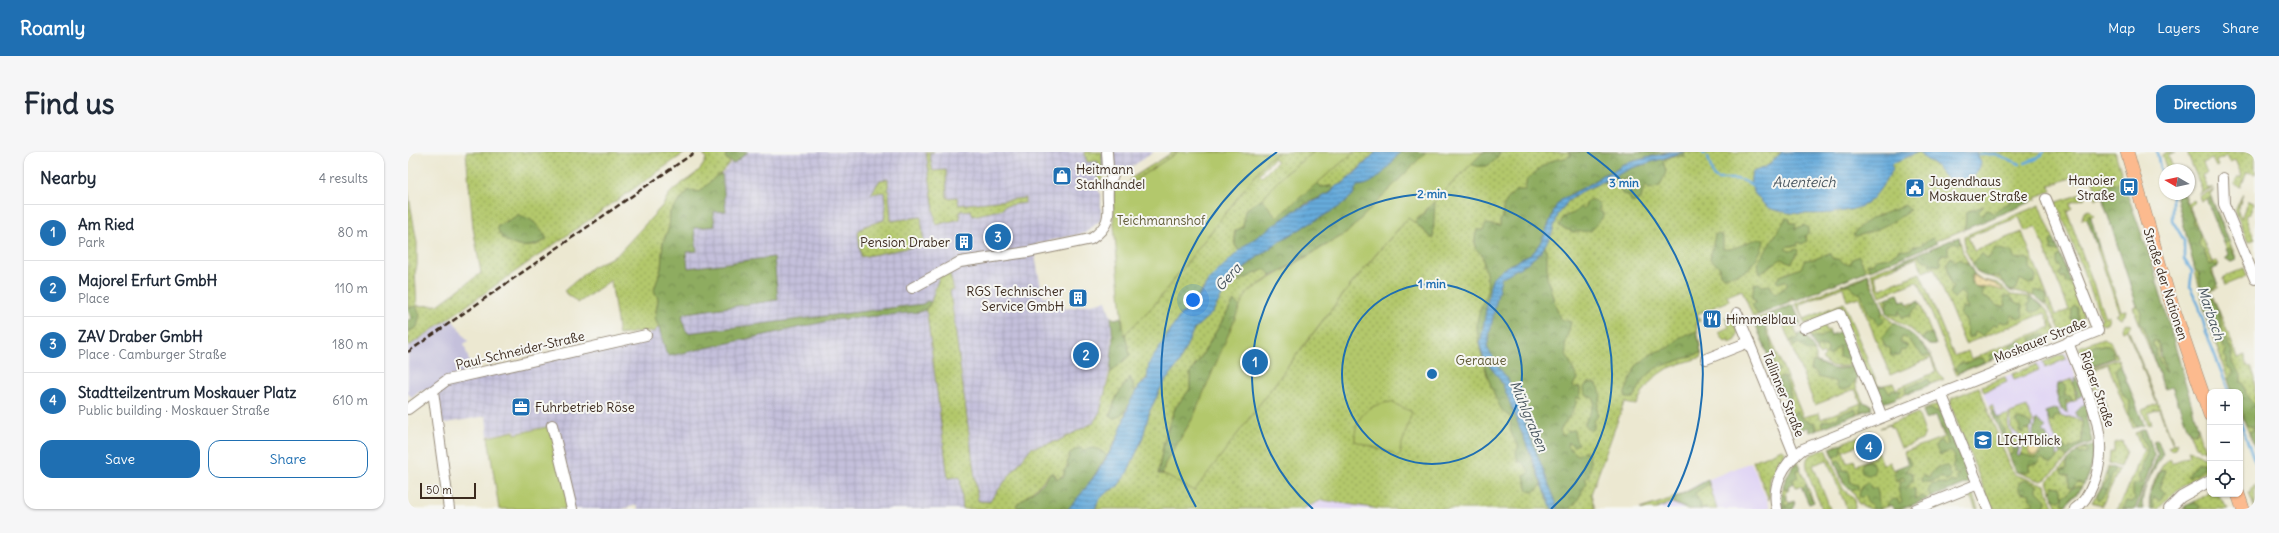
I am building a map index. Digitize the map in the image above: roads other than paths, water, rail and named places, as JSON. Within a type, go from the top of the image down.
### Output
[{"type":"main road","name":"Straße der Nationen","points":[[2127,152],[2167,290],[2207,406]]},
{"type":"main road","points":[[2239,497],[2243,509]]},
{"type":"street","points":[[912,288],[960,262],[1028,252],[1091,239],[1104,228],[1107,221],[1108,186],[1113,175],[1108,168],[1107,152]]},
{"type":"street","points":[[2223,178],[2224,204],[2255,279]]},
{"type":"street","name":"Moskauer Straße","points":[[1777,509],[1775,496],[1777,483],[1782,472],[1803,449],[2098,331],[2046,199]]},
{"type":"street","name":"Tallinner Straße","points":[[1737,312],[1795,456]]},
{"type":"street","points":[[1804,328],[1840,314],[1882,417]]},
{"type":"street","name":"Paul-Schneider-Straße","points":[[408,409],[447,380],[646,335]]},
{"type":"street","name":"Tallinner Straße","points":[[1706,359],[1749,342]]},
{"type":"street","name":"Rigaer Straße","points":[[2068,342],[2094,412],[2101,440],[2099,469],[2090,491],[2075,509]]},
{"type":"street","points":[[433,391],[450,509]]},
{"type":"street","points":[[1941,394],[1988,509]]},
{"type":"street","points":[[552,425],[572,509]]},
{"type":"street","points":[[2169,509],[2187,493],[2207,483]]},
{"type":"street","points":[[1916,509],[1978,484]]},
{"type":"water","name":"Gera","points":[[1376,152],[1400,152],[1387,169],[1376,179],[1370,183],[1357,186],[1353,195],[1339,207],[1281,240],[1251,262],[1230,282],[1212,313],[1194,329],[1178,365],[1163,384],[1150,410],[1142,440],[1128,471],[1118,486],[1106,493],[1098,501],[1095,509],[1068,509],[1105,461],[1118,436],[1131,400],[1139,387],[1147,379],[1149,364],[1181,314],[1188,311],[1197,300],[1209,280],[1244,246],[1294,211],[1330,193],[1336,186],[1342,184],[1356,172]]},
{"type":"water","points":[[1670,152],[1684,152],[1632,168],[1583,191],[1568,201],[1558,215],[1551,236],[1540,253],[1526,264],[1501,278],[1487,347],[1496,364],[1508,379],[1557,505],[1557,509],[1552,509],[1502,383],[1483,356],[1480,346],[1490,286],[1493,277],[1503,269],[1534,252],[1543,238],[1556,206],[1562,199],[1592,183],[1602,175],[1616,170],[1623,164]]},
{"type":"water","name":"Auenteich","points":[[1782,152],[1919,152],[1891,164],[1893,170],[1878,192],[1866,204],[1847,211],[1806,214],[1781,212],[1772,209],[1766,206],[1756,196],[1753,190],[1751,179],[1753,172],[1767,166]]},
{"type":"water","points":[[1920,152],[1976,152],[1981,163],[1973,178],[1960,184],[1947,179],[1934,164],[1924,158]]},
{"type":"waterway","points":[[2025,163],[2036,159],[2044,152]]},
{"type":"waterway","name":"Marbach","points":[[2157,152],[2159,164]]},
{"type":"waterway","points":[[1979,155],[1995,154],[2020,164]]},
{"type":"waterway","points":[[1708,157],[1713,176],[1718,179],[1739,179]]},
{"type":"waterway","points":[[1742,180],[1752,185]]},
{"type":"waterway","name":"Marbach","points":[[2172,200],[2172,220],[2184,240],[2184,259],[2192,271],[2190,287],[2199,306],[2206,332],[2228,389]]},
{"type":"waterway","name":"Marbach","points":[[2241,425],[2255,462]]},
{"type":"railway","points":[[408,352],[695,152]]},
{"type":"place","name":"Heitmann Stahlhandel","points":[[1062,176]]},
{"type":"place","name":"Hanoier Straße","points":[[2129,187]]},
{"type":"place","name":"Jugendhaus Moskauer Straße","points":[[1915,188]]},
{"type":"place","name":"ZAV Draber GmbH","points":[[998,237]]},
{"type":"place","name":"Pension Draber","points":[[964,242]]},
{"type":"place","name":"RGS Technischer Service GmbH","points":[[1078,298]]},
{"type":"place","name":"Himmelblau","points":[[1712,319]]},
{"type":"place","name":"Majorel Erfurt GmbH","points":[[1086,355]]},
{"type":"place","name":"Am Ried","points":[[1255,362]]},
{"type":"place","name":"Fuhrbetrieb Röse","points":[[521,407]]},
{"type":"place","name":"LICHTblick","points":[[1983,440]]},
{"type":"place","name":"Stadtteilzentrum Moskauer Platz","points":[[1869,447]]},
{"type":"park label","name":"Teichmannshof","points":[[1161,220]]},
{"type":"park label","name":"Geraaue","points":[[1481,360]]},
{"type":"water label","name":"Mühlgraben","points":[[1529,416]]}]
